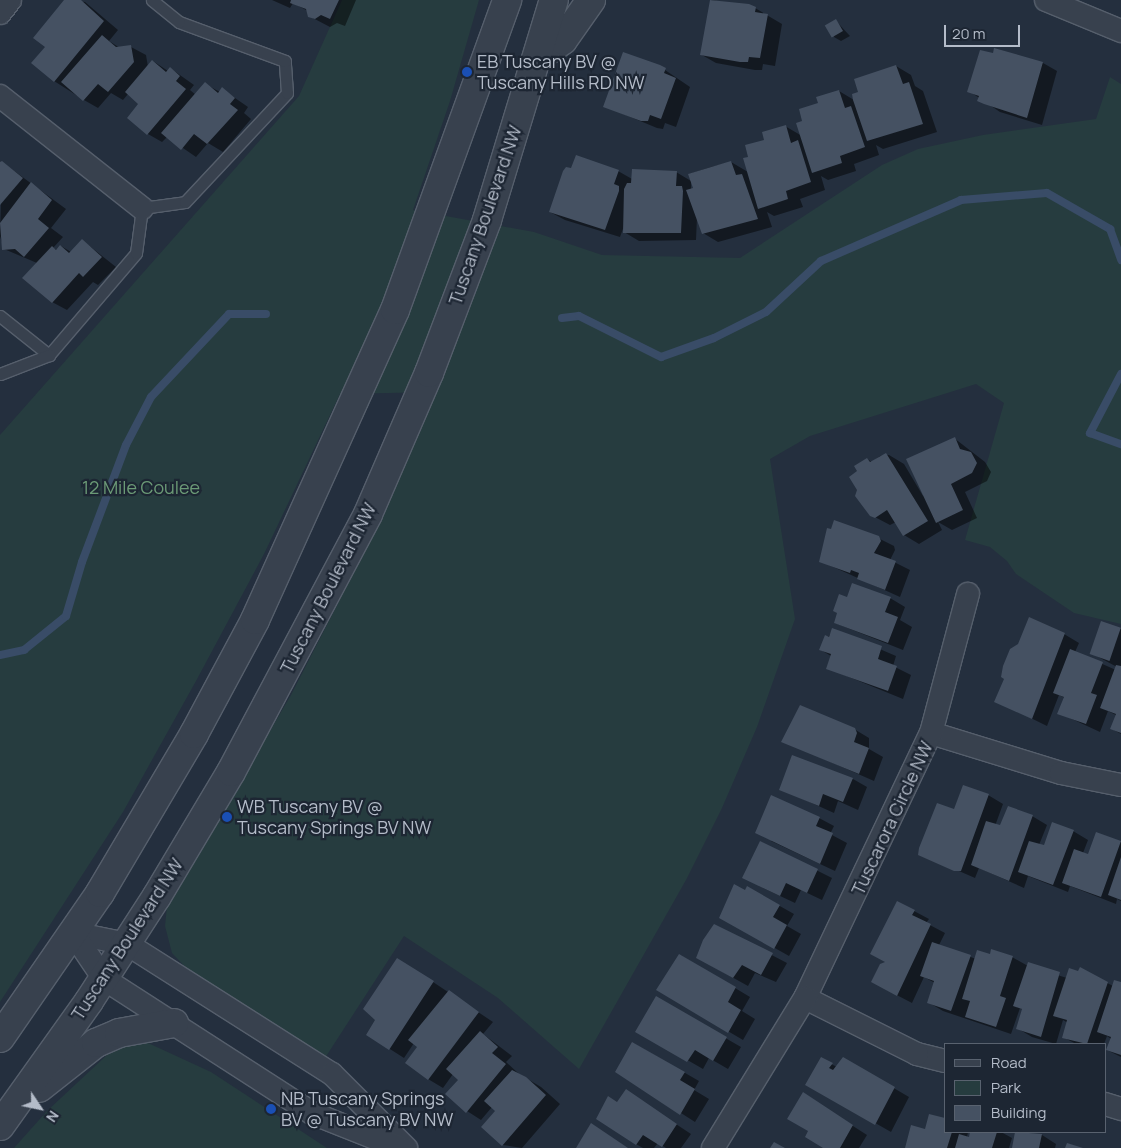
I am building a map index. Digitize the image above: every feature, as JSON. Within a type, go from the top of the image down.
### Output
[{"type":"street","points":[[0,13],[10,0]]},
{"type":"street","points":[[0,1038],[73,933],[194,734],[255,620],[395,310],[507,0]]},
{"type":"street","name":"Tuscany Boulevard NW","points":[[7,1117],[127,944],[231,772],[368,514],[429,373],[480,238],[539,57],[554,0]]},
{"type":"street","points":[[539,57],[563,40],[591,0]]},
{"type":"street","points":[[1046,0],[1121,31]]},
{"type":"street","points":[[0,96],[142,208]]},
{"type":"street","points":[[932,733],[968,594]]},
{"type":"street","name":"Tuscarora Circle NW","points":[[714,1148],[805,998],[932,733],[1061,772],[1121,784]]},
{"type":"street","points":[[73,933],[127,944],[332,1074],[406,1148]]},
{"type":"street","points":[[73,933],[104,979],[312,1113],[400,1148]]},
{"type":"street","points":[[805,998],[917,1054],[944,1061]]},
{"type":"street","points":[[7,1117],[96,1043],[119,1033],[174,1023]]},
{"type":"street","points":[[1106,1104],[1121,1109]]},
{"type":"lane","points":[[0,374],[49,355],[136,253],[142,208],[185,202],[287,93],[285,61],[179,22],[152,0]]},
{"type":"lane","points":[[0,316],[49,355]]},
{"type":"green space","name":"12 Mile Coulee","points":[[342,0],[479,0],[450,101],[413,210],[534,232],[602,255],[740,258],[882,165],[918,149],[983,135],[1096,119],[1110,77],[1121,84],[1121,624],[1074,613],[1016,574],[1007,561],[990,547],[965,540],[1004,403],[976,384],[810,436],[770,459],[795,619],[757,727],[722,808],[686,880],[579,1069],[498,998],[404,936],[325,1058],[189,971],[172,953],[165,926],[167,906],[291,695],[354,572],[435,392],[340,394],[264,554],[123,812],[0,1002],[0,435],[299,96]]},
{"type":"green space","points":[[148,1043],[211,1072],[327,1148],[14,1148],[47,1111],[107,1055],[131,1044]]},
{"type":"building","points":[[64,0],[81,0],[104,21],[54,82],[31,63],[45,47],[33,38]]},
{"type":"building","points":[[291,0],[339,0],[330,19],[321,15],[315,19],[308,17],[306,9],[290,3]]},
{"type":"building","points":[[710,0],[749,4],[756,7],[755,12],[768,14],[760,58],[749,57],[748,62],[740,62],[700,55]]},
{"type":"building","points":[[836,19],[843,31],[832,38],[825,26]]},
{"type":"building","points":[[102,35],[116,47],[131,45],[134,62],[108,92],[98,84],[83,101],[61,82]]},
{"type":"building","points":[[994,48],[1043,62],[1027,118],[977,101],[979,96],[967,92],[980,50],[993,53]]},
{"type":"building","points":[[623,52],[660,65],[666,68],[664,73],[676,78],[661,119],[650,115],[648,121],[641,121],[603,107]]},
{"type":"building","points":[[152,60],[166,72],[170,67],[180,76],[176,81],[186,89],[147,135],[127,118],[138,104],[125,92]]},
{"type":"building","points":[[896,65],[903,84],[909,82],[923,124],[867,141],[853,100],[852,94],[858,92],[854,79]]},
{"type":"building","points":[[205,82],[218,93],[222,87],[235,98],[230,104],[238,110],[207,144],[194,134],[181,150],[161,133]]},
{"type":"building","points":[[839,90],[845,108],[851,106],[865,147],[840,156],[842,163],[812,173],[796,123],[802,121],[799,109],[818,103],[816,97]]},
{"type":"building","points":[[786,125],[791,143],[798,140],[811,182],[786,191],[788,199],[758,209],[743,158],[748,157],[745,145],[764,140],[762,132]]},
{"type":"building","points":[[576,155],[619,170],[614,184],[619,186],[619,191],[605,230],[549,212],[563,171],[566,167],[571,168]]},
{"type":"building","points":[[2,161],[23,178],[0,205],[0,162]]},
{"type":"building","points":[[731,161],[736,175],[742,174],[758,219],[702,234],[686,190],[693,188],[688,174]]},
{"type":"building","points":[[632,169],[677,171],[676,186],[682,186],[683,191],[681,233],[623,233],[624,189],[627,183],[631,183]]},
{"type":"building","points":[[31,182],[52,200],[38,219],[49,228],[24,257],[15,249],[2,250],[0,223]]},
{"type":"building","points":[[82,239],[102,257],[83,277],[79,273],[52,303],[22,278],[52,246],[56,250],[60,245],[69,253]]},
{"type":"building","points":[[955,437],[960,449],[971,452],[977,463],[972,473],[951,484],[963,510],[936,523],[906,459]]},
{"type":"building","points":[[886,453],[928,521],[903,536],[887,510],[875,518],[870,516],[855,496],[857,490],[849,477],[857,471],[854,466],[867,458],[870,462]]},
{"type":"building","points":[[834,520],[879,536],[881,541],[874,553],[896,561],[885,590],[857,579],[859,573],[851,570],[850,573],[819,562],[827,528],[831,529]]},
{"type":"building","points":[[852,583],[891,597],[885,612],[898,617],[888,643],[834,623],[837,613],[833,611],[839,594],[847,597]]},
{"type":"building","points":[[1029,617],[1065,633],[1032,719],[994,702],[1004,679],[1001,677],[1003,666],[1010,649],[1018,644]]},
{"type":"building","points":[[1101,621],[1121,628],[1109,661],[1090,654]]},
{"type":"building","points":[[832,628],[882,646],[878,659],[897,666],[888,691],[826,669],[831,654],[819,650],[825,635],[829,637]]},
{"type":"building","points":[[1070,649],[1103,662],[1091,693],[1097,695],[1086,724],[1057,714],[1064,697],[1053,693]]},
{"type":"building","points":[[1116,665],[1121,666],[1121,733],[1110,729],[1116,714],[1100,708]]},
{"type":"building","points":[[800,705],[855,728],[857,733],[854,742],[869,748],[859,774],[781,742]]},
{"type":"building","points":[[792,755],[853,778],[843,802],[823,794],[819,806],[779,790]]},
{"type":"building","points":[[963,785],[989,794],[961,871],[954,871],[918,855],[937,803],[954,809]]},
{"type":"building","points":[[771,795],[820,817],[816,826],[833,833],[820,864],[755,833]]},
{"type":"building","points":[[1008,806],[1033,815],[1009,881],[971,865],[986,821],[1000,825]]},
{"type":"building","points":[[1052,822],[1074,830],[1053,885],[1018,872],[1029,841],[1044,845]]},
{"type":"building","points":[[1096,832],[1121,841],[1101,897],[1062,883],[1074,849],[1088,854]]},
{"type":"building","points":[[760,841],[818,869],[807,893],[786,883],[780,896],[742,878]]},
{"type":"building","points":[[1121,857],[1121,900],[1108,895]]},
{"type":"building","points":[[734,884],[745,890],[747,886],[780,905],[773,917],[787,925],[774,949],[719,918]]},
{"type":"building","points":[[897,901],[915,910],[912,915],[931,924],[897,996],[871,982],[880,964],[885,962],[870,954]]},
{"type":"building","points":[[714,924],[773,953],[761,975],[742,965],[733,978],[696,958],[703,940]]},
{"type":"building","points":[[932,942],[971,955],[951,1011],[927,1003],[934,981],[920,976]]},
{"type":"building","points":[[991,949],[1013,956],[1000,996],[1006,998],[996,1027],[965,1017],[970,1001],[962,999],[977,950],[990,954]]},
{"type":"building","points":[[679,954],[736,987],[728,1002],[741,1010],[728,1033],[656,990]]},
{"type":"building","points":[[397,958],[434,981],[389,1050],[366,1035],[375,1020],[363,1009]]},
{"type":"building","points":[[1028,962],[1060,972],[1041,1037],[1016,1029],[1022,1009],[1013,1006]]},
{"type":"building","points":[[1080,967],[1108,982],[1087,1043],[1062,1038],[1067,1020],[1053,1016],[1069,968],[1078,971]]},
{"type":"building","points":[[1114,980],[1121,982],[1121,1055],[1106,1050],[1111,1037],[1097,1032]]},
{"type":"building","points":[[449,990],[479,1012],[428,1080],[405,1063],[417,1047],[408,1040]]},
{"type":"building","points":[[656,996],[727,1037],[713,1061],[695,1050],[687,1062],[635,1032]]},
{"type":"building","points":[[480,1031],[498,1047],[492,1053],[506,1064],[466,1113],[445,1094],[458,1080],[446,1069]]},
{"type":"building","points":[[632,1042],[685,1072],[680,1080],[695,1089],[680,1115],[615,1072]]},
{"type":"building","points":[[821,1057],[833,1063],[829,1068],[833,1070],[843,1057],[895,1087],[875,1125],[805,1085]]},
{"type":"building","points":[[512,1070],[526,1077],[546,1095],[502,1146],[481,1127],[495,1111],[484,1101]]},
{"type":"building","points":[[626,1089],[677,1124],[662,1147],[643,1135],[636,1145],[596,1119],[608,1096],[617,1102]]},
{"type":"building","points":[[803,1092],[853,1125],[840,1148],[823,1148],[805,1137],[808,1131],[787,1119]]},
{"type":"building","points":[[929,1114],[944,1118],[944,1133],[952,1133],[947,1148],[905,1148],[911,1125],[925,1129]]},
{"type":"building","points":[[591,1123],[628,1148],[576,1148]]},
{"type":"building","points":[[970,1133],[997,1133],[992,1148],[955,1148],[959,1134],[969,1137]]},
{"type":"building","points":[[1015,1133],[1042,1134],[1039,1148],[1012,1148]]},
{"type":"building","points":[[774,1142],[785,1148],[770,1148]]},
{"type":"building","points":[[1067,1143],[1083,1148],[1065,1148]]},
{"type":"waterway","points":[[562,318],[579,316],[661,357],[714,338],[766,312],[821,261],[961,200],[1047,193],[1110,229],[1121,260]]},
{"type":"waterway","points":[[0,655],[24,650],[66,616],[82,562],[126,445],[151,397],[229,314],[266,314]]},
{"type":"waterway","points":[[1121,374],[1090,433],[1121,444]]},
{"type":"place","name":"EB Tuscany BV @ Tuscany Hills RD NW","points":[[467,72]]},
{"type":"place","name":"WB Tuscany BV @ Tuscany Springs BV NW","points":[[227,817]]},
{"type":"place","name":"NB Tuscany Springs BV @ Tuscany BV NW","points":[[271,1109]]}]
